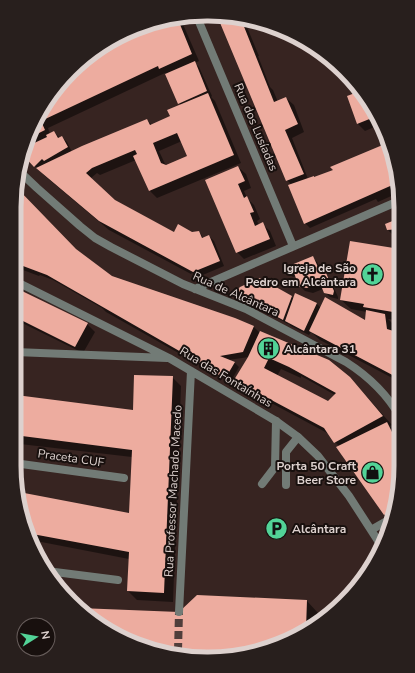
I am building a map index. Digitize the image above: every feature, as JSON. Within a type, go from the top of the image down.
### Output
[{"type":"street","name":"Rua dos Lusíadas","points":[[199,21],[293,246]]},
{"type":"street","name":"Rua de Alcântara","points":[[24,176],[95,238],[195,289],[246,309],[346,362],[372,381],[394,409]]},
{"type":"street","points":[[195,289],[394,203]]},
{"type":"street","name":"Rua das Fontaínhas","points":[[21,284],[169,358],[276,421],[298,436],[318,456],[349,496],[378,541]]},
{"type":"street","points":[[21,352],[169,358]]},
{"type":"street","name":"Rua Professor Machado Macedo","points":[[179,612],[191,371]]},
{"type":"street","points":[[262,484],[275,467],[276,421]]},
{"type":"street","points":[[286,485],[286,452],[298,436]]},
{"type":"street","name":"Praceta CUF","points":[[21,464],[124,478]]},
{"type":"street","points":[[371,530],[385,522]]},
{"type":"street","points":[[54,572],[118,580]]},
{"type":"building","points":[[219,21],[243,25],[274,102],[286,97],[298,124],[285,130],[304,174],[286,181]]},
{"type":"building","points":[[180,24],[192,54],[159,69],[158,66],[43,120],[52,104],[67,85],[85,67],[104,52],[136,35],[159,27]]},
{"type":"building","points":[[195,61],[207,91],[178,104],[165,74]]},
{"type":"building","points":[[208,93],[234,155],[149,191],[133,156],[137,154],[135,150],[92,168],[86,173],[115,200],[174,232],[178,224],[192,232],[199,231],[202,238],[209,235],[220,261],[193,272],[99,221],[36,168],[82,146],[147,119],[150,125],[170,116],[167,110]],"holes":[[[177,133],[187,156],[166,165],[161,163],[153,143]]]},
{"type":"building","points":[[354,93],[371,118],[357,124],[347,96]]},
{"type":"building","points":[[42,122],[45,130],[36,135]]},
{"type":"building","points":[[54,131],[58,138],[62,136],[68,147],[44,161],[42,159],[34,167],[27,159],[32,144],[47,137],[46,135]]},
{"type":"building","points":[[383,145],[388,159],[392,185],[304,224],[288,185],[333,170],[330,167]]},
{"type":"building","points":[[238,166],[245,181],[238,184],[244,198],[247,196],[254,212],[250,213],[255,226],[263,222],[270,239],[236,253],[205,180]]},
{"type":"building","points":[[21,193],[76,249],[112,276],[235,318],[254,326],[243,352],[220,356],[235,362],[225,379],[202,364],[47,275],[21,265]]},
{"type":"building","points":[[394,220],[394,229],[387,230],[385,224]]},
{"type":"building","name":"Igreja de São Pedro em Alcântara","points":[[350,241],[394,248],[394,312],[363,307],[364,304],[340,300]]},
{"type":"building","points":[[313,256],[321,274],[326,273],[334,291],[333,295],[324,293],[320,283],[307,288],[299,287],[293,270],[287,272],[284,268]]},
{"type":"building","points":[[260,278],[292,296],[283,320],[237,295],[237,290],[240,287]]},
{"type":"building","points":[[22,291],[88,323],[75,347],[21,320]]},
{"type":"building","points":[[295,293],[317,303],[304,331],[285,321]]},
{"type":"building","points":[[325,297],[365,320],[366,310],[385,314],[387,329],[394,331],[394,376],[309,331]]},
{"type":"building","points":[[260,331],[329,360],[350,377],[383,416],[334,443],[324,428],[234,380],[248,357]],"holes":[[[269,358],[289,367],[336,393],[328,401],[264,368]]]},
{"type":"building","points":[[134,375],[173,376],[164,593],[127,591],[129,552],[34,534],[27,514],[23,493],[129,513],[132,450],[21,436],[21,396],[133,410]]},
{"type":"building","points":[[387,422],[394,436],[394,478],[388,513],[384,515],[336,447]]},
{"type":"building","points":[[197,595],[307,600],[306,624],[301,627],[279,638],[256,646],[220,652],[195,652],[159,646],[125,633],[104,621],[88,608],[179,612]]},
{"type":"tunnel","points":[[178,649],[179,612]]},
{"type":"place","name":"Igreja de São Pedro em Alcântara","points":[[372,275]]},
{"type":"place","name":"Alcântara 31","points":[[269,349]]},
{"type":"place","name":"Porta 50 Craft Beer Store","points":[[372,473]]},
{"type":"place","name":"Alcântara","points":[[277,529]]}]
